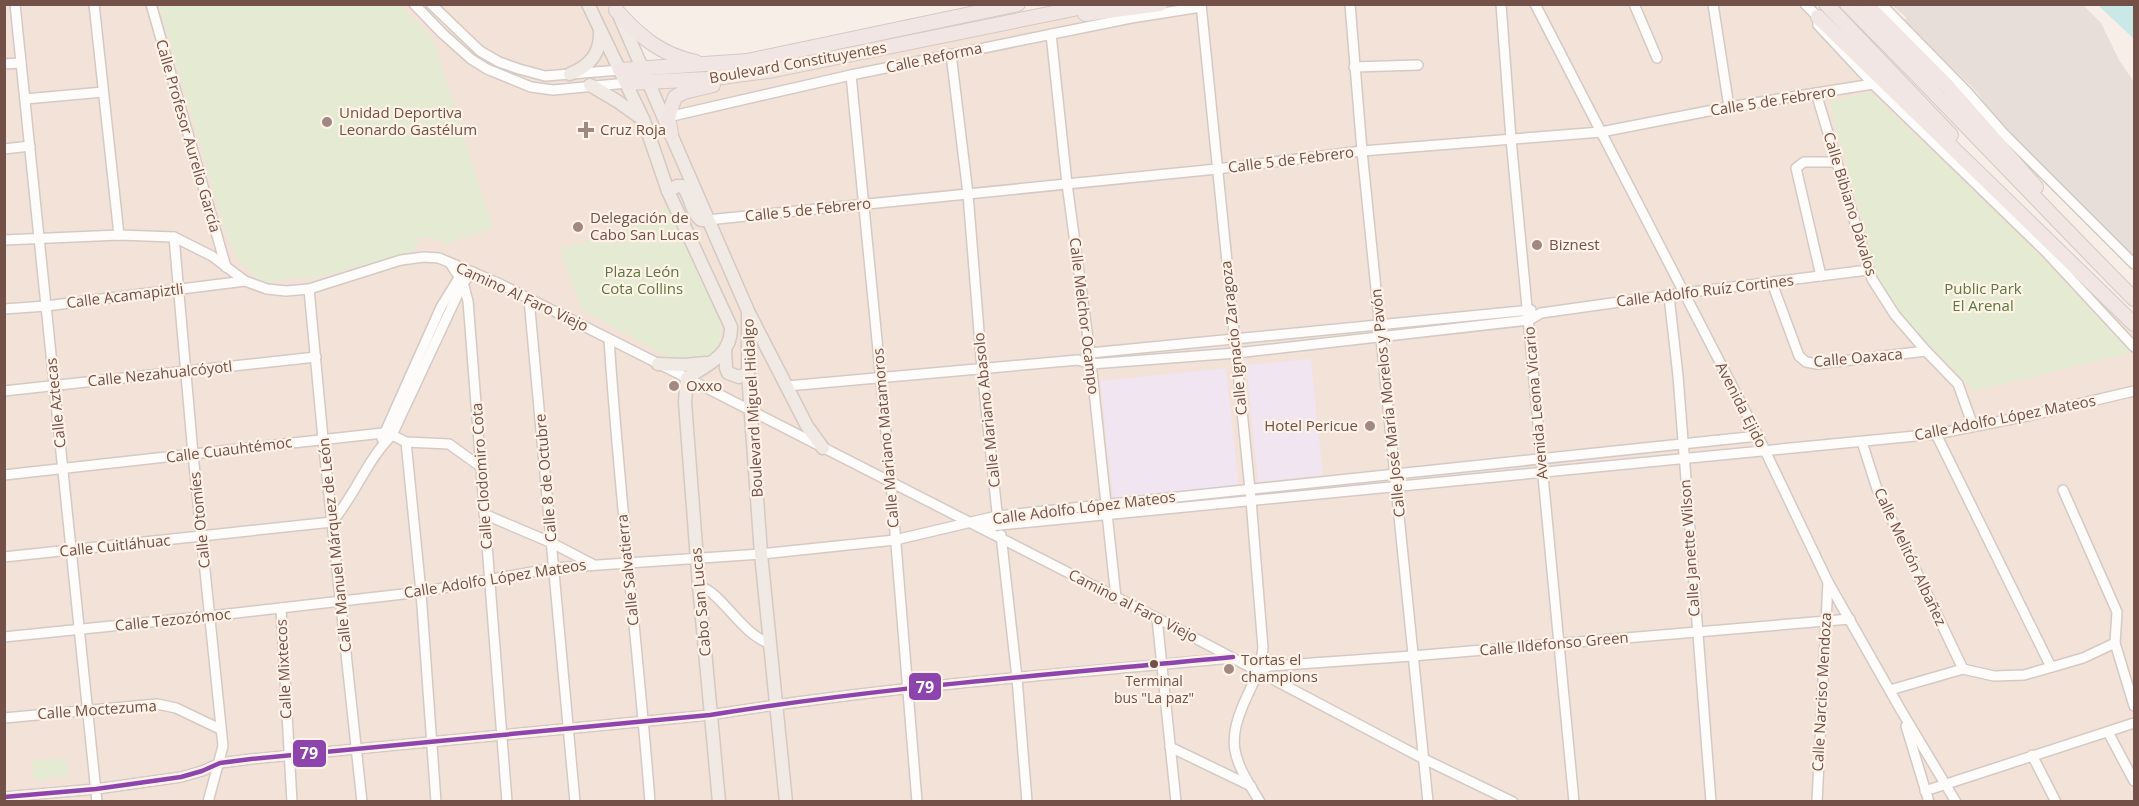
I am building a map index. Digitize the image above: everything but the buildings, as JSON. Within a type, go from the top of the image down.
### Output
[{"type":"highway","name":"Boulevard Constituyentes","points":[[627,83],[646,76],[747,61],[1018,4]]},
{"type":"highway","name":"Boulevard Constituyentes","points":[[620,69],[646,76],[707,78],[774,70],[1098,4]]},
{"type":"highway","points":[[1029,18],[1107,12],[1160,4]]},
{"type":"highway","points":[[1826,4],[2042,234]]},
{"type":"highway","points":[[1847,4],[1862,10],[1978,121],[2134,299]]},
{"type":"highway","points":[[615,7],[640,36],[662,51],[691,61],[716,65]]},
{"type":"highway","points":[[1818,17],[2134,324]]},
{"type":"highway","points":[[671,134],[668,117],[673,100],[680,93],[774,70]]},
{"type":"main road","name":"Boulevard Miguel Hidalgo","points":[[588,4],[644,121],[669,191],[731,327],[730,340],[725,350],[687,378]]},
{"type":"main road","name":"Boulevard Miguel Hidalgo","points":[[615,7],[748,311],[748,374],[761,554],[786,801]]},
{"type":"main road","points":[[570,74],[587,66],[594,58],[600,39],[598,24]]},
{"type":"main road","points":[[590,85],[644,121]]},
{"type":"main road","points":[[669,191],[682,186],[686,190],[695,216],[701,220],[707,220]]},
{"type":"main road","points":[[748,311],[807,426],[823,448]]},
{"type":"main road","points":[[725,350],[728,373],[739,377],[748,374]]},
{"type":"main road","points":[[658,364],[710,363]]},
{"type":"main road","name":"Cabo San Lucas","points":[[687,378],[685,402],[719,801]]},
{"type":"street","name":"Calle Aztecas","points":[[15,4],[97,801]]},
{"type":"street","points":[[94,4],[119,235]]},
{"type":"street","name":"Calle Profesor Aurelio García","points":[[151,4],[226,267]]},
{"type":"street","name":"Boulevard Constituyentes","points":[[414,4],[471,59],[496,73],[531,87],[553,90],[627,83]]},
{"type":"street","name":"Boulevard Constituyentes","points":[[431,4],[480,51],[499,62],[545,76],[620,69]]},
{"type":"street","name":"Calle José María Morelos y Pavón","points":[[1350,4],[1362,151],[1428,801]]},
{"type":"street","name":"Avenida Leona Vicario","points":[[1501,4],[1511,139],[1574,801]]},
{"type":"street","name":"Avenida Ejido","points":[[1535,4],[1758,436],[1828,582],[1956,801]]},
{"type":"street","points":[[1634,4],[1657,58]]},
{"type":"street","points":[[1713,4],[1729,107]]},
{"type":"street","points":[[1805,4],[1818,17],[1818,25],[1873,84],[2016,223],[2134,346]]},
{"type":"street","points":[[1881,4],[1968,93],[2004,134],[2134,264]]},
{"type":"street","name":"Calle Reforma","points":[[668,117],[951,54],[1201,6]]},
{"type":"street","name":"Calle Ignacio Zaragoza","points":[[1201,6],[1251,500],[1263,648],[1258,670],[1240,711],[1233,741],[1236,757],[1260,801]]},
{"type":"street","name":"Calle Melchor Ocampo","points":[[1051,34],[1067,184],[1090,353],[1116,598]]},
{"type":"street","name":"Calle Mariano Abasolo","points":[[951,54],[968,194],[982,369],[1017,678],[1027,801]]},
{"type":"street","points":[[4,64],[21,63]]},
{"type":"street","points":[[1354,67],[1418,65]]},
{"type":"street","name":"Calle Mariano Matamoros","points":[[851,75],[891,483],[917,801]]},
{"type":"street","name":"Calle 5 de Febrero","points":[[707,220],[1217,169],[1362,151],[1601,132],[1729,107],[1873,84]]},
{"type":"street","points":[[25,99],[103,93]]},
{"type":"street","name":"Calle Bibiano Dávalos","points":[[1816,93],[1868,270],[1883,298],[1926,351],[1958,384],[1973,426]]},
{"type":"street","points":[[4,149],[30,146]]},
{"type":"street","points":[[1821,276],[1796,168],[1804,162],[1837,162]]},
{"type":"street","name":"Camino Al Faro Viejo","points":[[4,240],[119,235],[174,237],[194,246],[245,281],[267,289],[286,291],[309,289],[401,260],[439,258],[529,299],[751,412]]},
{"type":"street","name":"Calle Otomíes","points":[[174,237],[193,454],[223,746],[208,801]]},
{"type":"street","name":"Calle Clodomiro Cota","points":[[450,263],[461,280],[468,301],[507,801]]},
{"type":"street","name":"Calle Adolfo Ruíz Cortines","points":[[787,386],[1077,360],[1091,364],[1236,353],[1529,320],[1541,313],[1868,270]]},
{"type":"street","points":[[332,522],[342,511],[380,447],[461,280],[470,271]]},
{"type":"street","name":"Calle Acamapiztli","points":[[4,309],[46,306],[245,281]]},
{"type":"street","name":"Calle Oaxaca","points":[[1772,283],[1799,356],[1806,362],[1817,364],[1926,351]]},
{"type":"street","name":"Calle Manuel Márquez de León","points":[[309,289],[362,801]]},
{"type":"street","name":"Calle Janette Wilson","points":[[1669,296],[1711,801]]},
{"type":"street","name":"Calle 8 de Octubre","points":[[529,299],[575,801]]},
{"type":"street","name":"Calle Adolfo Ruíz Cortines","points":[[1077,360],[1090,353],[1380,323],[1527,309],[1541,313]]},
{"type":"street","name":"Calle Salvatierra","points":[[609,339],[616,448],[650,801]]},
{"type":"street","name":"Calle Nezahualcóyotl","points":[[4,391],[316,357]]},
{"type":"street","name":"Calle Adolfo López Mateos","points":[[341,601],[421,592],[554,568],[761,554],[895,540],[998,521],[1107,510],[1251,500],[1936,434],[2032,415],[2134,391]]},
{"type":"street","name":"Camino al Faro Viejo","points":[[751,412],[1233,657],[1424,759],[1513,801]]},
{"type":"street","points":[[387,434],[406,442],[449,444],[481,467]]},
{"type":"street","name":"Calle Cuauhtémoc","points":[[4,476],[387,434]]},
{"type":"street","points":[[1936,434],[2051,667]]},
{"type":"street","name":"Calle Adolfo López Mateos","points":[[1107,510],[1250,490],[1758,436]]},
{"type":"street","points":[[406,442],[421,592],[436,801]]},
{"type":"street","name":"Calle Melitón Albañez","points":[[1862,442],[1877,489],[1963,669]]},
{"type":"street","points":[[2063,490],[2117,612],[2115,644],[2134,706]]},
{"type":"street","points":[[484,514],[552,543],[592,564]]},
{"type":"street","name":"Calle Cuitláhuac","points":[[4,557],[332,522]]},
{"type":"street","name":"Calle Narciso Mendoza","points":[[1817,801],[1828,582]]},
{"type":"street","points":[[699,586],[709,591],[753,635],[771,644]]},
{"type":"street","name":"Calle Tezozómoc","points":[[4,637],[341,601]]},
{"type":"street","name":"Calle Mixtecos","points":[[280,608],[292,801]]},
{"type":"street","points":[[1157,618],[1176,801]]},
{"type":"street","name":"Calle Ildefonso Green","points":[[1258,670],[1275,665],[1412,656],[1850,619]]},
{"type":"street","points":[[1890,690],[1963,669],[2007,677],[2024,675],[2083,658],[2115,644]]},
{"type":"street","points":[[4,797],[96,789],[181,777],[220,763],[289,755],[710,715],[777,704],[907,688],[1233,657]]},
{"type":"street","name":"Calle Moctezuma","points":[[4,718],[157,704],[176,708],[220,729]]},
{"type":"street","points":[[1902,712],[1929,801]]},
{"type":"street","points":[[1925,791],[2134,723]]},
{"type":"street","points":[[2108,732],[2134,781]]},
{"type":"street","points":[[1170,747],[1251,786]]},
{"type":"street","points":[[2031,755],[2056,801]]},
{"type":"shaded area","points":[[5,5],[614,5],[649,82],[707,79],[1030,18],[1160,5],[1805,5],[2134,324],[2134,801],[5,802]]},
{"type":"shaded area","points":[[1892,5],[2083,5],[2101,23],[2119,60],[2134,82],[2134,258],[1999,122],[1976,91],[1903,21],[1907,18]]},
{"type":"shaded area","points":[[1311,359],[1323,475],[1258,482],[1246,365]]},
{"type":"shaded area","points":[[1226,368],[1239,486],[1113,499],[1100,381]]},
{"type":"green space","name":"Unidad Deportiva Leonardo Gastélum","points":[[159,5],[401,5],[432,37],[493,228],[447,245],[438,239],[418,237],[417,248],[413,251],[313,279],[301,277],[264,283],[241,263],[228,239]]},
{"type":"green space","name":"Public Park El Arenal","points":[[1871,92],[2032,248],[2133,352],[1974,391],[1902,316],[1878,279],[1829,101]]},
{"type":"green space","name":"Plaza León Cota Collins","points":[[667,206],[720,322],[721,336],[716,354],[702,363],[675,361],[581,309],[560,249],[653,220]]},
{"type":"green space","points":[[66,758],[68,777],[34,780],[32,761]]},
{"type":"water","points":[[2098,5],[2134,5],[2134,40],[2132,37]]},
{"type":"transit line","name":"79","points":[[4,797],[96,789],[181,777],[220,763],[251,759],[710,715],[905,689],[1233,657]]},
{"type":"place","name":"Unidad Deportiva Leonardo Gastélum","points":[[327,122]]},
{"type":"place","name":"Cruz Roja","points":[[586,130]]},
{"type":"place","name":"Delegación de Cabo San Lucas","points":[[578,227]]},
{"type":"place","name":"Biznest","points":[[1537,245]]},
{"type":"place","name":"Oxxo","points":[[674,386]]},
{"type":"place","name":"Hotel Pericue","points":[[1370,426]]},
{"type":"place","name":"Terminal bus \"La paz\"","points":[[1154,664]]},
{"type":"place","name":"Tortas el champions","points":[[1229,669]]}]
